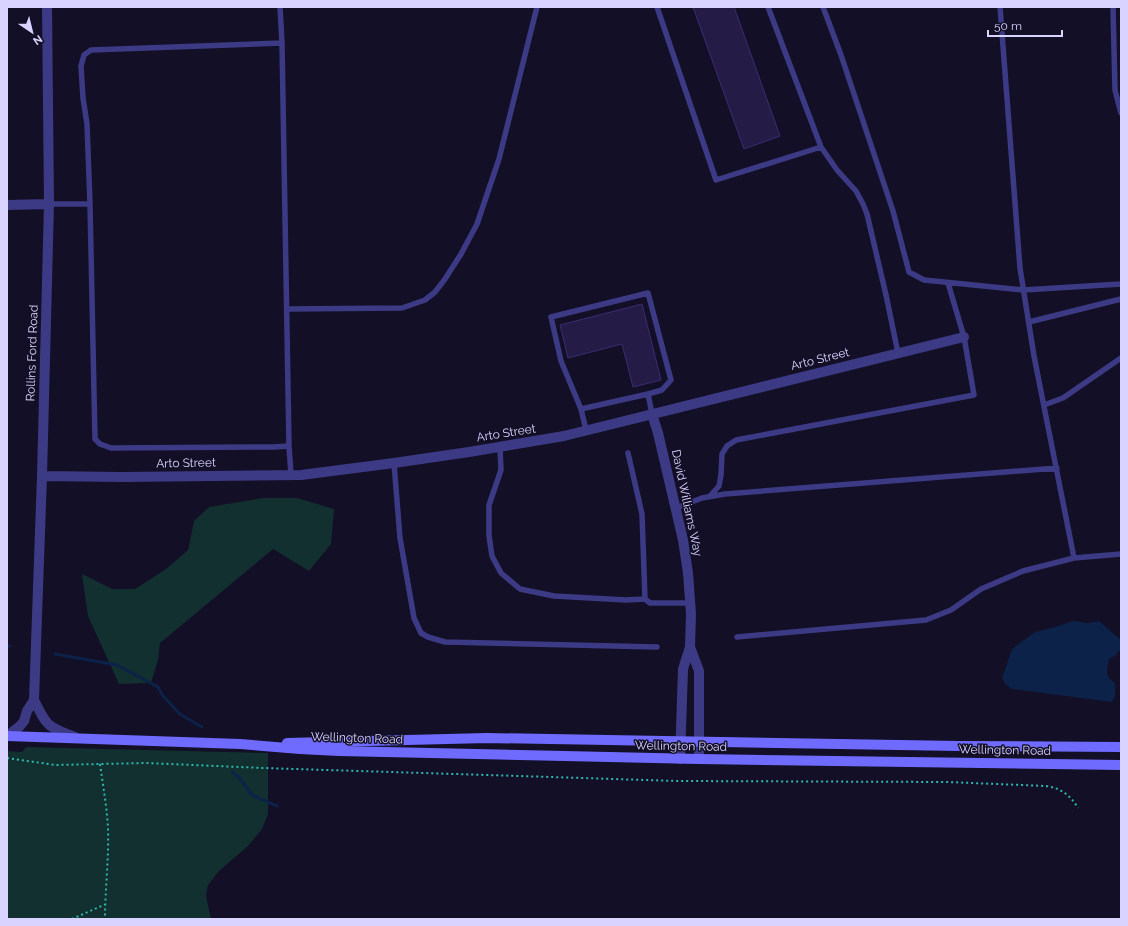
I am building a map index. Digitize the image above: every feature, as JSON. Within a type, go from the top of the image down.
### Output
[{"type":"main road","name":"Wellington Road","points":[[7,735],[240,744],[339,751],[680,759],[1121,765]]},
{"type":"main road","name":"Wellington Road","points":[[240,744],[487,738],[944,746],[1121,747]]},
{"type":"street","name":"Rollins Ford Road","points":[[47,7],[49,204],[42,476],[34,700],[49,726],[55,730],[78,738]]},
{"type":"street","points":[[7,205],[49,204]]},
{"type":"street","name":"Arto Street","points":[[42,476],[122,477],[301,475],[394,463],[558,437],[964,337]]},
{"type":"street","name":"David Williams Way","points":[[652,414],[676,508],[688,573],[690,647],[683,669],[680,759]]},
{"type":"street","name":"David Williams Way","points":[[690,647],[699,671],[699,759]]},
{"type":"street","name":"Rollins Ford Road","points":[[7,735],[20,726],[24,721],[27,711],[34,700]]},
{"type":"lane","points":[[280,7],[282,43],[289,446],[291,475]]},
{"type":"lane","points":[[287,309],[402,308],[425,300],[435,292],[461,254],[477,224],[499,160],[537,7]]},
{"type":"lane","points":[[657,7],[716,180],[821,146]]},
{"type":"lane","points":[[768,7],[821,146],[837,170],[856,191],[865,209],[898,353]]},
{"type":"lane","points":[[823,7],[841,55],[893,211],[909,272],[924,280],[1024,290],[1121,284]]},
{"type":"lane","points":[[1000,7],[1020,268],[1044,406],[1074,558]]},
{"type":"lane","points":[[1113,7],[1115,90],[1121,113]]},
{"type":"lane","points":[[282,43],[92,50],[84,55],[81,66],[83,98],[87,124],[95,439],[100,444],[111,448],[289,446]]},
{"type":"lane","points":[[49,204],[90,204]]},
{"type":"lane","points":[[710,496],[719,486],[722,454],[726,446],[736,440],[974,395],[964,337],[948,283]]},
{"type":"lane","points":[[581,409],[662,390],[671,380],[648,293],[550,317],[561,361],[581,409],[586,430]]},
{"type":"lane","points":[[1029,322],[1121,299]]},
{"type":"lane","points":[[1044,406],[1063,398],[1121,358]]},
{"type":"lane","points":[[648,394],[652,414]]},
{"type":"lane","points":[[500,447],[500,470],[489,505],[489,536],[492,556],[501,573],[520,589],[554,596],[626,600],[645,599],[650,603],[690,603]]},
{"type":"lane","points":[[628,453],[642,514],[645,599]]},
{"type":"lane","points":[[394,463],[400,538],[414,618],[421,633],[444,642],[657,647]]},
{"type":"lane","points":[[676,508],[702,498],[725,494],[1057,468]]},
{"type":"lane","points":[[737,637],[926,620],[950,610],[981,589],[1023,571],[1074,558],[1121,554]]},
{"type":"path","points":[[7,758],[54,765],[146,763],[678,781],[946,782],[1046,786],[1060,790],[1068,795],[1074,800],[1078,808]]},
{"type":"path","points":[[100,764],[108,830],[108,867],[105,919]]},
{"type":"path","points":[[72,919],[106,904]]},
{"type":"green space","points":[[263,498],[297,498],[334,509],[331,544],[309,571],[273,549],[160,643],[158,660],[151,683],[119,684],[88,616],[82,574],[112,589],[135,589],[166,569],[188,550],[194,521],[209,507]]},
{"type":"green space","points":[[26,747],[268,753],[268,814],[262,829],[248,846],[219,871],[208,885],[206,896],[211,919],[7,919],[7,751],[22,752]]},
{"type":"water","points":[[1073,621],[1089,623],[1099,621],[1121,640],[1121,649],[1115,656],[1109,659],[1107,672],[1109,678],[1115,683],[1115,696],[1112,702],[1012,689],[1005,684],[1002,678],[1012,649],[1035,632]]},
{"type":"building","points":[[693,7],[734,7],[780,136],[744,149]]},
{"type":"building","points":[[642,304],[661,380],[633,387],[622,344],[568,358],[560,325]]},
{"type":"waterway","points":[[55,654],[117,665],[158,687],[163,696],[181,715],[202,727]]},
{"type":"waterway","points":[[232,772],[239,777],[252,795],[277,806]]}]
